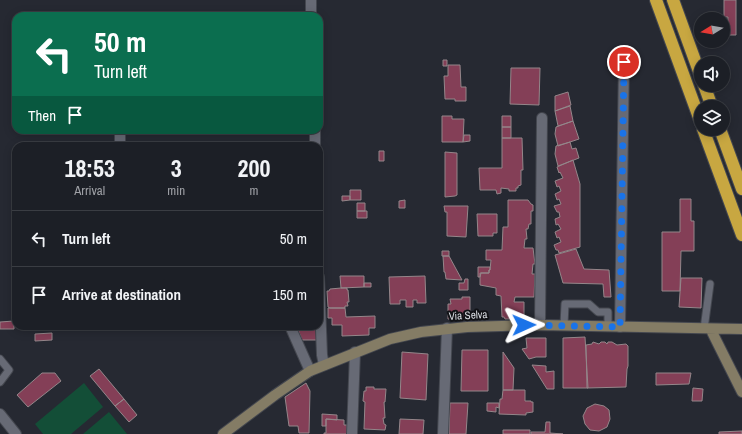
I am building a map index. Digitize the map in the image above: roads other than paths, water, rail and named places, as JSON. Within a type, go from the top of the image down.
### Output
[{"type":"highway","points":[[656,0],[694,104]]},
{"type":"highway","points":[[673,0],[694,58]]},
{"type":"highway","points":[[706,136],[742,235]]},
{"type":"highway","points":[[723,136],[742,189]]},
{"type":"street","points":[[311,0],[311,12]]},
{"type":"street","points":[[620,327],[624,62]]},
{"type":"street","points":[[540,325],[542,118]]},
{"type":"street","name":"Via Selva","points":[[223,434],[275,395],[310,372],[355,352],[390,339],[406,335],[447,328],[540,325],[742,329]]},
{"type":"street","points":[[443,434],[447,328]]},
{"type":"street","points":[[708,329],[742,392]]},
{"type":"street","points":[[292,330],[310,372]]},
{"type":"street","points":[[321,330],[324,365]]},
{"type":"street","points":[[352,434],[355,352]]},
{"type":"street","points":[[0,414],[16,434]]},
{"type":"lane","points":[[708,329],[710,284]]},
{"type":"lane","points":[[564,325],[565,304],[589,304],[598,312],[608,312],[608,326]]},
{"type":"lane","points":[[0,359],[9,370],[0,382]]}]
